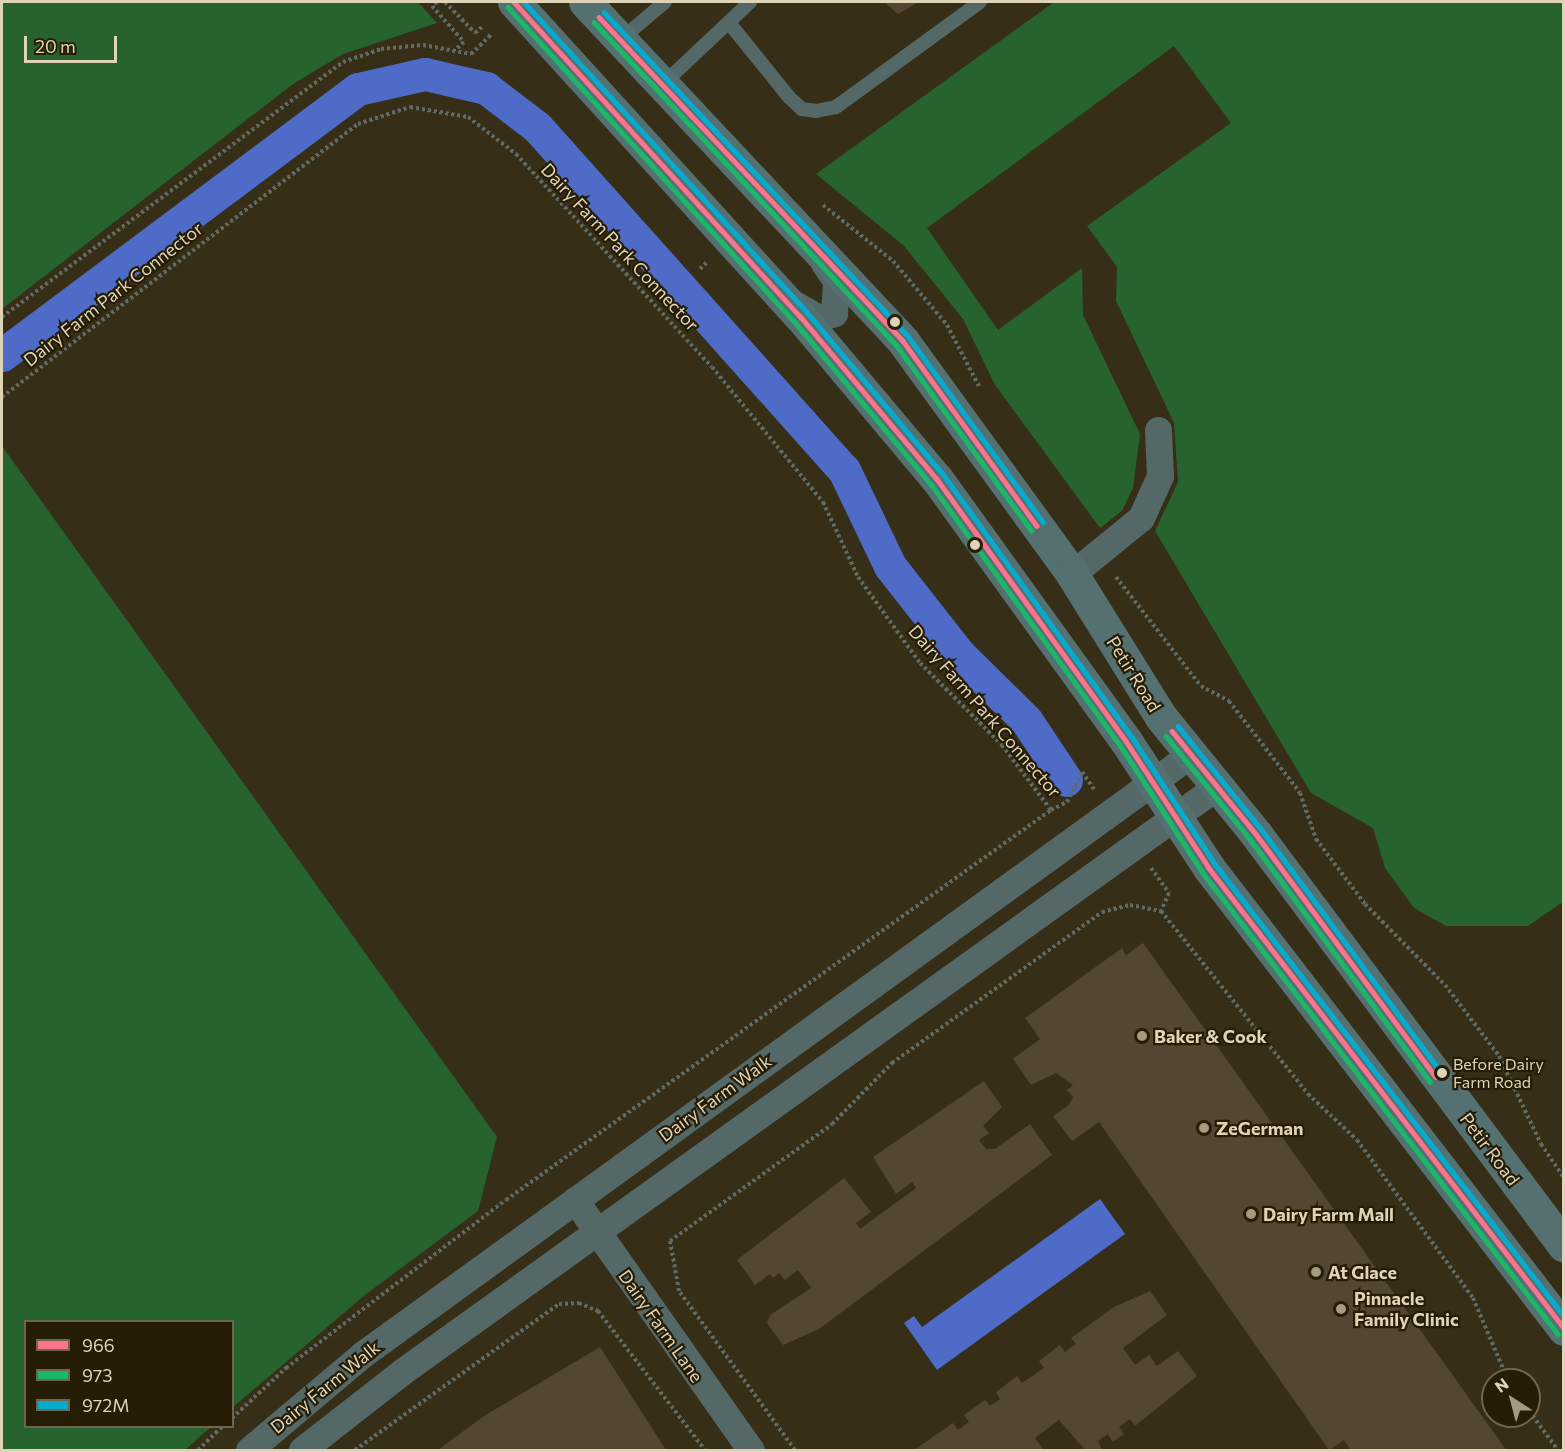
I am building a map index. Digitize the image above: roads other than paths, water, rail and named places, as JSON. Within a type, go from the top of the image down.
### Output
[{"type":"main road","name":"Petir Road","points":[[514,2],[768,283],[937,479],[1151,781],[1209,868],[1563,1329]]},
{"type":"main road","name":"Petir Road","points":[[585,2],[903,341],[1072,574],[1190,755],[1215,789],[1256,834],[1563,1246]]},
{"type":"street","name":"Petir Road","points":[[768,283],[806,314],[819,318],[834,313],[836,281],[815,246]]},
{"type":"street","points":[[1072,574],[1141,518],[1160,476],[1158,430]]},
{"type":"street","name":"Dairy Farm Walk","points":[[249,1450],[363,1354],[1151,781],[1190,755]]},
{"type":"street","name":"Dairy Farm Walk","points":[[302,1450],[403,1371],[598,1234],[1215,789]]},
{"type":"street","name":"Dairy Farm Lane","points":[[575,1200],[751,1450]]},
{"type":"lane","points":[[620,40],[664,2]]},
{"type":"lane","points":[[662,85],[750,2]]},
{"type":"lane","points":[[729,24],[789,97],[802,109],[816,111],[836,107],[980,2]]},
{"type":"water","points":[[1100,1199],[1125,1234],[937,1370],[904,1323],[914,1316],[922,1327]]},
{"type":"waterway","points":[[2,355],[358,89],[425,74],[486,88],[537,127],[844,470],[890,566],[959,654],[1026,720],[1066,780]]},
{"type":"place","name":"Baker & Cook","points":[[1142,1036]]},
{"type":"place","name":"Before Dairy Farm Road","points":[[1442,1073]]},
{"type":"place","name":"ZeGerman","points":[[1204,1128]]},
{"type":"place","name":"Dairy Farm Mall","points":[[1251,1214]]},
{"type":"place","name":"At Glace","points":[[1316,1272]]},
{"type":"place","name":"Pinnacle Family Clinic","points":[[1341,1309]]}]
